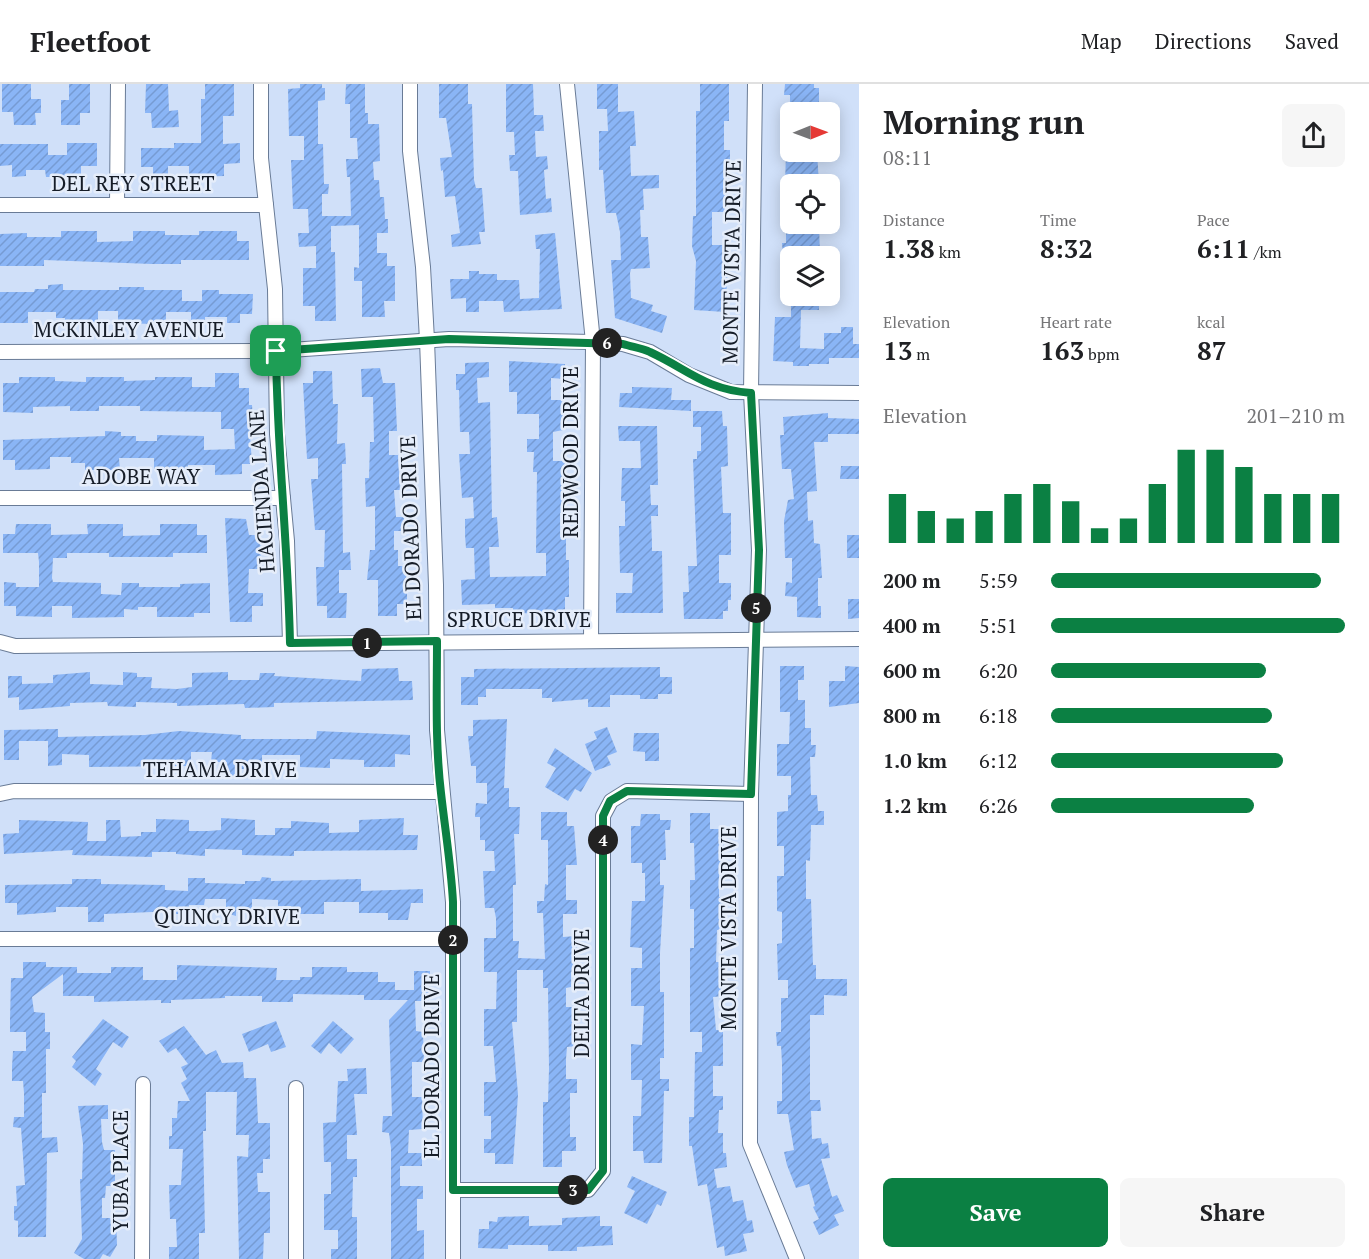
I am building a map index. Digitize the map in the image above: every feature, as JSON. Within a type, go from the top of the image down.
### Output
[{"type":"street","points":[[117,205],[118,84]]},
{"type":"street","name":"HACIENDA LANE","points":[[261,84],[261,158],[275,289],[277,434],[287,541],[290,643]]},
{"type":"street","name":"EL DORADO DRIVE","points":[[410,84],[410,151],[423,267],[427,340],[437,641],[437,730],[441,792],[451,865],[453,1259]]},
{"type":"street","name":"REDWOOD DRIVE","points":[[567,84],[593,342],[591,641]]},
{"type":"street","name":"MONTE VISTA DRIVE","points":[[755,84],[751,393],[759,550],[754,642],[751,794],[750,1144],[797,1259]]},
{"type":"street","name":"DEL REY STREET","points":[[0,205],[266,205]]},
{"type":"street","name":"MCKINLEY AVENUE","points":[[0,352],[276,351],[427,340],[593,342],[623,344],[650,352],[689,375],[722,389],[751,393],[859,393]]},
{"type":"street","name":"ADOBE WAY","points":[[0,498],[283,498]]},
{"type":"street","name":"SPRUCE DRIVE","points":[[0,642],[15,645],[437,641],[754,642],[859,639]]},
{"type":"street","name":"TEHAMA DRIVE","points":[[0,794],[14,791],[441,792]]},
{"type":"street","name":"DELTA DRIVE","points":[[453,1190],[588,1190],[603,1171],[603,816],[610,801],[627,791],[751,794]]},
{"type":"street","name":"QUINCY DRIVE","points":[[0,939],[453,939]]},
{"type":"street","name":"YUBA PLACE","points":[[142,1259],[143,1084]]},
{"type":"street","points":[[296,1088],[296,1259]]},
{"type":"building","points":[[2,84],[31,84],[31,99],[41,99],[41,113],[35,113],[36,125],[14,125],[13,112],[2,112]]},
{"type":"building","points":[[69,84],[90,84],[90,113],[80,113],[80,125],[61,125],[61,100],[69,100]]},
{"type":"building","points":[[146,84],[168,84],[169,111],[178,110],[179,127],[152,128],[151,113],[145,113]]},
{"type":"building","points":[[205,84],[234,84],[234,116],[223,116],[223,144],[240,143],[240,163],[224,164],[224,176],[189,177],[189,166],[168,166],[168,176],[153,176],[153,167],[141,167],[141,148],[174,148],[174,143],[201,143],[201,99],[205,99]]},
{"type":"building","points":[[300,84],[322,84],[322,88],[325,88],[325,100],[318,101],[318,144],[323,144],[324,184],[329,184],[328,194],[322,194],[322,216],[351,216],[350,177],[347,177],[346,159],[358,159],[357,138],[350,138],[350,104],[345,104],[346,84],[365,84],[365,113],[368,113],[368,124],[379,124],[380,161],[373,162],[374,180],[379,180],[380,197],[384,197],[385,219],[388,219],[388,233],[377,233],[377,253],[387,253],[387,266],[395,266],[395,301],[384,301],[385,317],[362,317],[362,281],[354,281],[354,267],[359,268],[359,225],[331,226],[331,252],[335,252],[336,321],[315,321],[315,306],[303,306],[303,268],[316,268],[316,246],[299,247],[298,233],[309,233],[308,209],[293,209],[291,160],[304,160],[304,136],[289,136],[288,89],[300,88]]},
{"type":"building","points":[[439,84],[468,84],[468,104],[472,104],[474,180],[476,188],[482,188],[485,232],[479,232],[481,244],[452,247],[451,235],[460,233],[455,196],[445,197],[443,170],[441,171],[440,158],[452,157],[446,118],[439,118]]},
{"type":"building","points":[[506,84],[533,84],[534,115],[543,115],[544,131],[535,131],[536,157],[547,156],[548,169],[544,170],[546,199],[551,198],[552,212],[520,215],[518,171],[510,171],[509,155],[515,155],[514,132],[506,132]]},
{"type":"building","points":[[597,84],[618,84],[618,112],[634,111],[636,146],[630,146],[631,176],[659,175],[659,188],[643,189],[644,210],[640,210],[641,237],[648,237],[650,268],[631,269],[630,273],[631,298],[653,305],[651,311],[667,316],[662,333],[615,318],[611,260],[621,260],[620,232],[616,213],[606,213],[603,170],[599,170],[599,131],[608,131],[607,109],[597,109]]},
{"type":"building","points":[[700,84],[729,84],[729,121],[724,121],[724,150],[730,150],[730,166],[725,166],[727,212],[712,212],[712,245],[726,245],[726,268],[728,268],[725,312],[694,310],[696,261],[692,246],[693,216],[696,216],[696,111],[700,111]]},
{"type":"building","points":[[785,84],[814,84],[814,88],[819,88],[819,102],[790,102],[790,95],[784,95]]},
{"type":"building","points":[[67,143],[97,143],[97,166],[81,166],[81,177],[46,177],[45,170],[26,170],[26,176],[12,177],[12,165],[0,166],[0,144],[48,144],[48,155],[67,155]]},
{"type":"building","points":[[786,162],[818,162],[818,174],[785,174]]},
{"type":"building","points":[[61,231],[97,231],[97,242],[133,241],[133,231],[165,231],[165,235],[199,235],[199,231],[237,231],[237,241],[249,241],[249,260],[181,260],[181,264],[152,264],[44,260],[44,266],[0,266],[0,234],[27,233],[27,237],[61,237]]},
{"type":"building","points":[[555,233],[562,309],[504,312],[503,301],[479,301],[479,312],[466,312],[466,298],[451,299],[450,279],[469,279],[469,271],[479,271],[479,274],[497,274],[497,280],[519,280],[520,299],[539,298],[540,249],[536,249],[535,235]]},
{"type":"building","points":[[786,234],[819,234],[820,246],[782,246],[782,243],[786,243]]},
{"type":"building","points":[[63,284],[63,290],[119,290],[119,287],[144,287],[144,290],[182,290],[182,301],[202,301],[202,290],[219,290],[219,294],[253,294],[252,314],[240,314],[240,323],[227,323],[227,317],[205,317],[205,323],[191,323],[191,312],[166,312],[166,324],[153,324],[118,323],[118,311],[98,311],[98,323],[65,323],[65,318],[56,318],[56,312],[28,312],[28,323],[0,323],[0,292],[34,292],[35,289],[48,289],[48,285]]},
{"type":"building","points":[[791,306],[819,306],[819,310],[801,310],[800,348],[824,349],[824,333],[841,333],[841,327],[853,327],[853,344],[859,344],[859,358],[829,358],[829,364],[809,364],[809,366],[793,366],[793,362],[773,361],[775,317],[791,317]]},
{"type":"building","points":[[509,361],[565,364],[565,379],[551,378],[551,400],[564,400],[563,430],[553,432],[553,461],[565,461],[565,513],[560,513],[560,537],[566,537],[566,560],[569,560],[569,597],[565,597],[565,614],[513,613],[513,608],[495,608],[495,604],[462,605],[461,580],[475,579],[474,548],[466,548],[465,535],[465,519],[474,518],[473,497],[462,498],[459,454],[470,454],[469,432],[460,432],[459,390],[456,390],[456,374],[465,374],[465,363],[489,362],[489,377],[477,378],[478,403],[490,402],[492,518],[497,517],[499,547],[489,547],[490,577],[546,576],[546,553],[536,553],[537,472],[533,472],[534,452],[527,452],[527,439],[539,439],[539,414],[517,414],[517,392],[509,392]]},
{"type":"building","points":[[380,368],[383,383],[395,383],[397,431],[389,431],[389,455],[398,455],[400,490],[394,490],[396,517],[404,517],[404,531],[394,531],[394,550],[398,550],[398,566],[406,566],[407,590],[407,604],[397,604],[397,616],[378,616],[378,580],[367,580],[370,550],[375,550],[375,506],[366,507],[365,478],[369,478],[370,442],[374,442],[373,397],[362,397],[361,369]]},
{"type":"building","points":[[313,371],[332,371],[333,404],[338,404],[337,444],[345,443],[346,464],[342,464],[343,553],[350,552],[351,570],[339,570],[339,593],[347,593],[346,618],[327,618],[327,606],[317,606],[316,567],[324,567],[325,530],[315,530],[311,479],[318,479],[318,458],[307,459],[303,383],[313,383]]},
{"type":"building","points":[[215,373],[239,373],[239,388],[249,388],[249,405],[252,405],[253,420],[249,420],[252,464],[242,464],[242,474],[215,475],[215,465],[188,465],[188,469],[154,469],[154,458],[119,458],[120,470],[85,470],[85,463],[71,463],[71,457],[50,457],[50,469],[15,470],[15,460],[3,460],[3,440],[105,436],[105,431],[121,432],[121,436],[136,436],[136,441],[157,441],[157,435],[204,436],[204,450],[235,449],[234,429],[221,429],[221,412],[140,411],[140,406],[99,406],[99,411],[70,411],[70,406],[33,407],[33,413],[3,412],[3,383],[19,383],[19,377],[55,377],[55,381],[86,382],[86,377],[124,377],[124,381],[155,380],[155,377],[192,377],[192,387],[215,387]]},
{"type":"building","points":[[632,387],[672,388],[671,400],[691,400],[691,411],[619,407],[620,393],[632,393]]},
{"type":"building","points":[[693,411],[722,411],[723,426],[727,426],[728,466],[721,467],[723,513],[731,513],[731,555],[719,555],[719,583],[731,583],[731,600],[728,600],[728,611],[723,611],[723,619],[684,619],[683,592],[689,592],[688,566],[697,566],[693,459],[697,459],[697,451],[701,451],[701,427],[693,427]]},
{"type":"building","points":[[828,413],[828,418],[859,419],[859,434],[828,434],[828,442],[814,442],[817,491],[807,492],[808,521],[813,520],[814,543],[820,544],[822,578],[818,578],[818,606],[821,606],[821,618],[797,617],[797,597],[785,596],[786,582],[792,583],[792,558],[785,558],[784,521],[788,500],[794,499],[791,469],[782,469],[780,435],[784,435],[783,417]]},
{"type":"building","points":[[618,426],[657,426],[658,485],[650,485],[651,505],[658,505],[658,516],[651,516],[652,551],[662,551],[663,613],[616,613],[616,593],[632,593],[633,573],[620,573],[619,526],[625,526],[625,501],[621,501],[622,468],[641,468],[640,441],[619,441]]},
{"type":"building","points":[[841,466],[859,466],[859,479],[840,479]]},
{"type":"building","points":[[225,518],[246,519],[249,535],[260,535],[261,569],[249,569],[248,593],[263,593],[263,606],[252,606],[252,622],[230,622]]},
{"type":"building","points":[[16,524],[51,524],[51,535],[88,534],[87,524],[123,524],[123,536],[160,535],[160,524],[197,524],[197,535],[207,535],[207,553],[173,553],[173,557],[109,557],[109,553],[67,553],[67,558],[53,558],[52,578],[53,582],[101,583],[101,594],[121,595],[122,583],[139,583],[139,587],[180,587],[180,584],[210,583],[210,613],[194,613],[194,617],[157,617],[157,607],[138,607],[138,610],[124,609],[124,617],[72,618],[72,606],[52,606],[52,617],[16,616],[16,606],[4,606],[4,582],[16,583],[16,587],[39,587],[39,562],[38,553],[3,553],[3,534],[15,534]]},
{"type":"building","points":[[847,535],[859,535],[859,558],[847,558]]},
{"type":"building","points":[[848,599],[859,599],[859,618],[848,619]]},
{"type":"building","points":[[780,666],[804,666],[804,680],[798,680],[798,700],[805,700],[805,728],[811,728],[811,745],[816,745],[815,757],[810,757],[811,795],[817,795],[818,811],[824,811],[824,825],[811,825],[810,861],[806,860],[806,899],[811,899],[813,965],[816,965],[816,979],[847,979],[847,996],[824,995],[824,1015],[810,1015],[810,1100],[820,1100],[821,1111],[811,1111],[812,1139],[821,1138],[822,1144],[828,1143],[830,1158],[821,1159],[832,1197],[837,1195],[844,1211],[834,1215],[839,1225],[819,1235],[813,1222],[819,1219],[813,1207],[815,1206],[809,1184],[796,1188],[787,1165],[784,1152],[794,1150],[788,1114],[777,1114],[777,1101],[782,1101],[782,1063],[781,1046],[777,1046],[776,1032],[781,1032],[781,998],[788,998],[788,980],[778,980],[777,944],[782,943],[782,912],[777,911],[777,876],[784,876],[784,846],[777,846],[777,812],[788,811],[788,795],[791,795],[791,776],[777,776],[777,744],[789,744],[790,712],[780,712]]},
{"type":"building","points":[[845,666],[859,667],[859,703],[829,707],[829,681],[845,681]]},
{"type":"building","points":[[660,667],[660,677],[672,677],[672,694],[658,694],[658,699],[640,699],[640,695],[610,695],[610,707],[588,707],[588,699],[552,702],[552,698],[542,698],[542,689],[486,689],[486,697],[478,697],[478,705],[461,705],[461,677],[474,677],[474,669]]},
{"type":"building","points":[[398,668],[399,681],[412,681],[413,700],[274,703],[274,707],[245,708],[244,704],[177,706],[177,703],[136,702],[136,707],[108,706],[107,702],[70,703],[70,706],[19,710],[19,697],[8,698],[8,676],[22,676],[22,684],[53,683],[53,675],[90,672],[90,684],[123,685],[123,672],[137,673],[137,677],[152,677],[151,688],[177,689],[192,687],[192,673],[228,672],[228,680],[259,680],[260,673],[275,673],[274,676],[361,681],[362,669]]},
{"type":"building","points":[[507,719],[504,788],[509,788],[509,807],[520,807],[519,834],[514,834],[516,885],[513,885],[513,941],[519,941],[518,958],[545,959],[543,913],[537,913],[537,901],[544,901],[545,884],[548,885],[548,840],[541,840],[541,812],[567,812],[567,826],[574,826],[577,865],[566,865],[566,900],[577,900],[577,914],[563,914],[563,937],[576,936],[577,972],[571,972],[571,987],[566,988],[566,1007],[577,1007],[577,1046],[567,1047],[566,1079],[577,1079],[577,1093],[570,1093],[570,1137],[576,1137],[576,1151],[562,1151],[562,1167],[543,1167],[543,1102],[548,1102],[549,1069],[548,988],[543,988],[543,970],[517,970],[517,1022],[512,1022],[518,1095],[513,1164],[495,1164],[495,1153],[484,1153],[484,1139],[491,1139],[491,1116],[484,1116],[484,1082],[496,1082],[493,1046],[484,1046],[484,1009],[496,1009],[497,972],[484,972],[484,938],[496,938],[496,918],[494,908],[485,908],[483,871],[495,871],[494,851],[485,851],[485,840],[480,840],[480,817],[475,817],[476,803],[487,804],[487,783],[476,783],[476,766],[471,766],[468,736],[473,736],[473,720]]},
{"type":"building","points":[[607,727],[617,752],[607,756],[611,765],[595,771],[585,744],[597,739],[594,732]]},
{"type":"building","points":[[58,729],[58,737],[145,735],[179,731],[241,735],[241,739],[316,739],[317,731],[410,735],[410,755],[395,754],[395,767],[364,767],[364,760],[330,759],[330,768],[300,767],[300,755],[262,755],[262,769],[241,769],[241,776],[226,776],[227,762],[211,762],[212,752],[191,752],[191,766],[89,767],[89,755],[62,754],[62,765],[48,766],[48,741],[19,741],[19,760],[4,760],[4,730]]},
{"type":"building","points":[[634,733],[659,733],[659,761],[645,761],[645,752],[633,751]]},
{"type":"building","points":[[555,748],[592,773],[581,792],[575,789],[568,801],[545,787],[556,768],[547,763]]},
{"type":"building","points":[[690,813],[710,813],[710,829],[723,829],[724,864],[719,864],[719,897],[723,897],[723,930],[717,930],[716,962],[723,962],[724,996],[713,997],[716,1030],[723,1030],[723,1066],[713,1066],[713,1096],[723,1096],[723,1110],[719,1110],[718,1133],[723,1133],[723,1153],[726,1153],[727,1167],[714,1169],[717,1188],[730,1186],[733,1202],[743,1200],[747,1221],[752,1220],[754,1232],[743,1234],[747,1251],[725,1256],[724,1246],[717,1248],[707,1184],[698,1186],[692,1146],[689,1146],[689,1117],[694,1117],[695,1052],[702,1052],[702,1032],[690,1032],[690,948],[694,948],[694,909],[690,909],[690,880],[695,880],[694,843],[690,843]]},
{"type":"building","points":[[641,814],[660,814],[660,820],[671,820],[670,830],[665,830],[666,860],[660,860],[660,885],[664,885],[660,992],[664,992],[664,1058],[660,1058],[660,1079],[669,1079],[669,1091],[664,1091],[662,1163],[644,1163],[643,1151],[633,1151],[633,1116],[641,1116],[642,1080],[631,1080],[631,1044],[642,1045],[644,1006],[631,1006],[631,968],[642,968],[642,948],[630,947],[632,901],[645,901],[645,873],[642,873],[642,863],[631,863],[631,826],[640,826]]},
{"type":"building","points":[[221,818],[255,820],[255,835],[275,835],[275,828],[291,828],[291,821],[329,823],[329,833],[359,832],[359,820],[404,818],[403,835],[418,835],[417,850],[294,851],[294,856],[242,855],[242,850],[205,849],[205,856],[176,854],[176,852],[152,852],[152,857],[72,855],[73,850],[4,854],[3,834],[19,833],[19,820],[88,822],[87,841],[106,841],[106,820],[120,820],[121,837],[141,836],[141,832],[156,832],[156,819],[189,820],[189,831],[221,830]]},
{"type":"building","points":[[262,877],[271,878],[271,881],[361,879],[361,891],[423,889],[423,903],[411,903],[408,920],[388,920],[388,913],[359,913],[359,902],[324,902],[324,914],[291,914],[291,906],[278,906],[278,900],[252,899],[252,912],[236,911],[236,916],[226,913],[226,899],[205,899],[204,905],[189,905],[189,914],[176,914],[176,911],[104,914],[104,922],[88,922],[88,907],[56,907],[56,912],[17,915],[17,903],[5,903],[5,885],[72,884],[72,879],[101,879],[101,884],[165,885],[165,890],[188,891],[188,878],[205,878],[205,883],[245,884],[245,881],[260,881]]},
{"type":"building","points":[[23,962],[46,962],[46,967],[77,967],[77,973],[111,973],[111,967],[143,967],[143,980],[177,980],[177,965],[277,968],[276,980],[300,980],[300,977],[312,977],[312,967],[347,967],[347,972],[378,972],[378,982],[395,982],[395,990],[414,990],[414,971],[430,971],[429,1001],[415,1001],[416,1031],[423,1032],[424,1062],[412,1062],[412,1097],[422,1097],[423,1129],[409,1130],[408,1153],[422,1153],[422,1166],[400,1166],[400,1186],[423,1186],[423,1199],[417,1199],[417,1231],[424,1230],[424,1259],[391,1259],[391,1148],[389,1133],[382,1132],[383,1116],[392,1116],[389,1020],[408,1000],[364,1000],[364,995],[293,994],[293,1002],[262,1002],[262,996],[225,996],[225,998],[171,1000],[171,1003],[161,1003],[161,1000],[94,1002],[94,996],[63,996],[63,974],[32,997],[34,1012],[45,1013],[45,1032],[50,1032],[50,1049],[46,1049],[46,1093],[42,1093],[42,1138],[57,1137],[58,1152],[47,1153],[46,1237],[18,1237],[18,1221],[14,1220],[14,1206],[17,1206],[16,1186],[25,1185],[21,1128],[13,1127],[14,1117],[24,1117],[24,1093],[23,1081],[12,1081],[12,1067],[13,1051],[26,1051],[26,1032],[10,1032],[10,1020],[11,978],[23,978]]},
{"type":"building","points":[[103,1019],[129,1037],[122,1048],[113,1042],[96,1069],[102,1074],[95,1086],[72,1067],[76,1061],[72,1057]]},
{"type":"building","points":[[276,1021],[286,1047],[271,1052],[268,1044],[249,1052],[242,1034]]},
{"type":"building","points":[[333,1021],[354,1039],[341,1054],[329,1043],[321,1054],[311,1046]]},
{"type":"building","points":[[184,1026],[206,1055],[216,1050],[222,1063],[243,1062],[244,1078],[256,1078],[258,1123],[270,1123],[270,1159],[263,1159],[263,1173],[257,1173],[258,1192],[270,1192],[270,1233],[264,1233],[263,1259],[239,1259],[237,1156],[248,1157],[249,1135],[236,1135],[237,1092],[206,1092],[206,1131],[203,1131],[205,1233],[199,1233],[199,1259],[169,1259],[169,1247],[177,1247],[176,1219],[170,1219],[169,1185],[181,1185],[183,1149],[169,1149],[169,1136],[172,1136],[172,1118],[177,1118],[178,1101],[190,1101],[181,1083],[187,1079],[181,1067],[188,1064],[176,1048],[168,1053],[159,1041]]},
{"type":"building","points":[[366,1068],[367,1094],[354,1094],[357,1135],[347,1135],[347,1159],[357,1159],[357,1177],[353,1177],[352,1217],[357,1217],[357,1259],[331,1259],[331,1249],[338,1249],[338,1230],[324,1230],[324,1194],[331,1194],[331,1162],[324,1162],[323,1123],[336,1122],[338,1081],[348,1081],[347,1069]]},
{"type":"building","points":[[108,1105],[108,1119],[101,1119],[102,1142],[104,1150],[115,1150],[115,1186],[106,1186],[105,1198],[102,1198],[102,1218],[116,1218],[117,1245],[110,1257],[103,1254],[100,1259],[84,1259],[74,1253],[82,1239],[80,1179],[82,1179],[83,1144],[78,1106]]},
{"type":"building","points":[[632,1176],[667,1192],[661,1206],[657,1204],[647,1224],[624,1213],[635,1191],[627,1187]]},
{"type":"building","points":[[529,1216],[529,1226],[562,1225],[562,1218],[600,1216],[600,1226],[612,1226],[613,1245],[577,1247],[577,1251],[548,1251],[548,1245],[508,1245],[508,1249],[478,1248],[479,1229],[489,1229],[489,1221],[497,1222],[498,1217]]},
{"type":"route","points":[[449,339],[623,344],[650,352],[689,375],[722,389],[751,393],[759,550],[754,642],[751,794],[627,791],[610,801],[603,816],[603,1171],[588,1190],[453,1190],[453,902],[437,730],[437,641],[290,643],[287,541],[277,434],[276,351],[449,339]]}]
